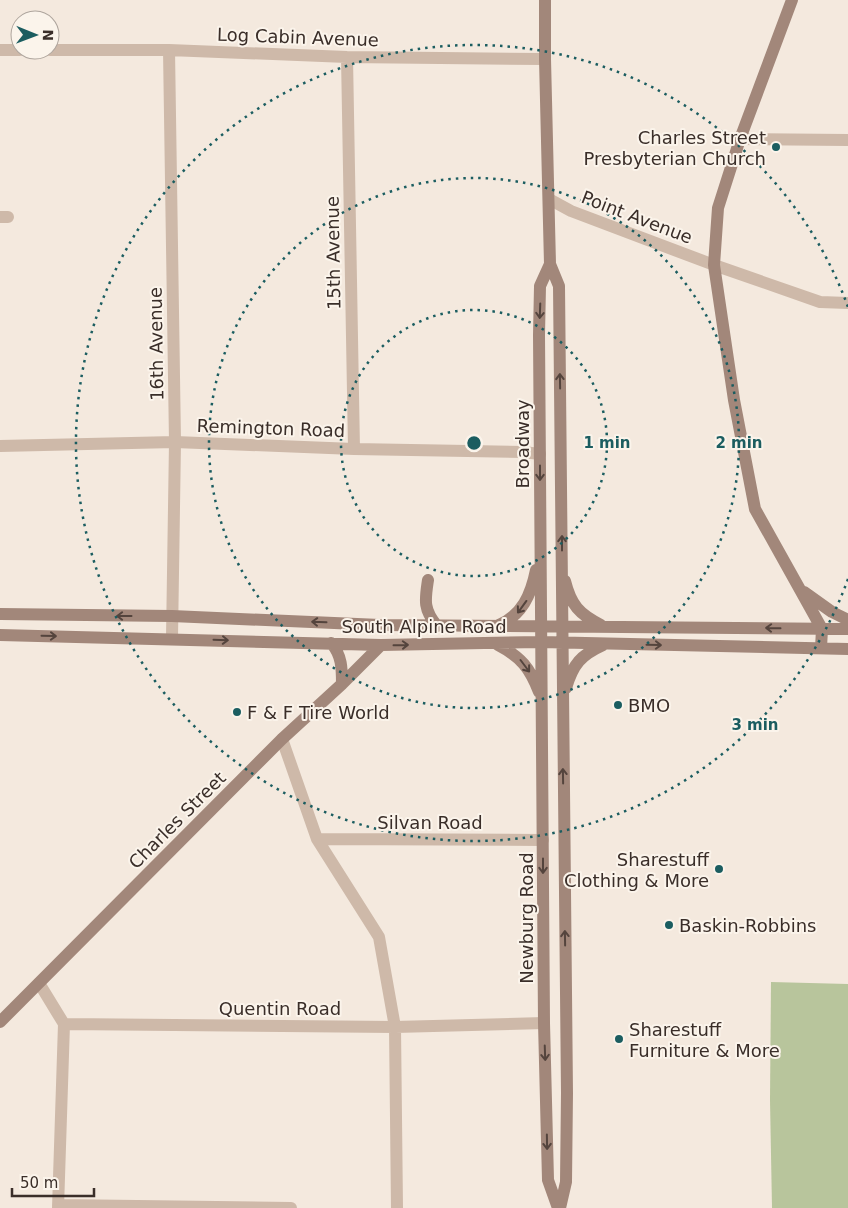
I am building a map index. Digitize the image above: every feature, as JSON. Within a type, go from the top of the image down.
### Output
[{"type":"main road","name":"Broadway","points":[[546,0],[545,59],[550,264],[558,286],[562,627]]},
{"type":"main road","points":[[792,0],[740,139],[718,208],[714,265],[734,400],[755,509],[822,629],[822,648]]},
{"type":"main road","name":"Broadway","points":[[541,627],[540,286],[550,264]]},
{"type":"main road","points":[[496,626],[509,620],[521,610],[529,596],[541,544]]},
{"type":"main road","points":[[562,569],[568,594],[575,607],[587,618],[606,627]]},
{"type":"main road","points":[[428,580],[426,608],[429,616],[437,626]]},
{"type":"main road","points":[[798,587],[832,612],[848,620]]},
{"type":"main road","name":"South Alpine Road","points":[[0,614],[172,616],[437,626],[848,630]]},
{"type":"main road","name":"Newburg Road","points":[[541,627],[544,1023],[548,1180],[559,1208]]},
{"type":"main road","name":"Newburg Road","points":[[559,1208],[566,1182],[562,627]]},
{"type":"main road","name":"South Alpine Road","points":[[0,635],[172,638],[381,645],[541,642],[848,649]]},
{"type":"main road","points":[[331,644],[337,650],[340,657],[342,684]]},
{"type":"main road","points":[[496,644],[514,653],[526,665],[542,699]]},
{"type":"main road","points":[[562,698],[571,672],[580,659],[606,644]]},
{"type":"main road","name":"Charles Street","points":[[0,1022],[282,739],[381,645]]},
{"type":"main road","points":[[544,987],[566,987]]},
{"type":"street","name":"Log Cabin Avenue","points":[[60,50],[169,50],[347,57],[545,59]]},
{"type":"street","name":"16th Avenue","points":[[169,50],[175,442],[172,638]]},
{"type":"street","name":"15th Avenue","points":[[347,57],[354,449]]},
{"type":"street","points":[[740,139],[848,140]]},
{"type":"street","name":"Point Avenue","points":[[549,199],[571,211],[714,265],[820,302],[848,303]]},
{"type":"street","name":"Remington Road","points":[[0,446],[175,442],[540,454]]},
{"type":"street","points":[[282,739],[317,839],[379,937],[395,1027],[397,1208]]},
{"type":"street","name":"Silvan Road","points":[[317,839],[543,840]]},
{"type":"street","points":[[39,983],[64,1024],[58,1206],[291,1208]]},
{"type":"street","name":"Quentin Road","points":[[64,1024],[395,1027],[544,1023]]},
{"type":"green space","points":[[771,982],[848,984],[848,1208],[772,1208],[770,1100]]},
{"type":"place","name":"Charles Street Presbyterian Church","points":[[776,147]]},
{"type":"place","name":"BMO","points":[[618,705]]},
{"type":"place","name":"F & F Tire World","points":[[237,712]]},
{"type":"place","name":"Sharestuff Clothing & More","points":[[719,869]]},
{"type":"place","name":"Baskin-Robbins","points":[[669,925]]},
{"type":"place","name":"Sharestuff Furniture & More","points":[[619,1039]]}]
